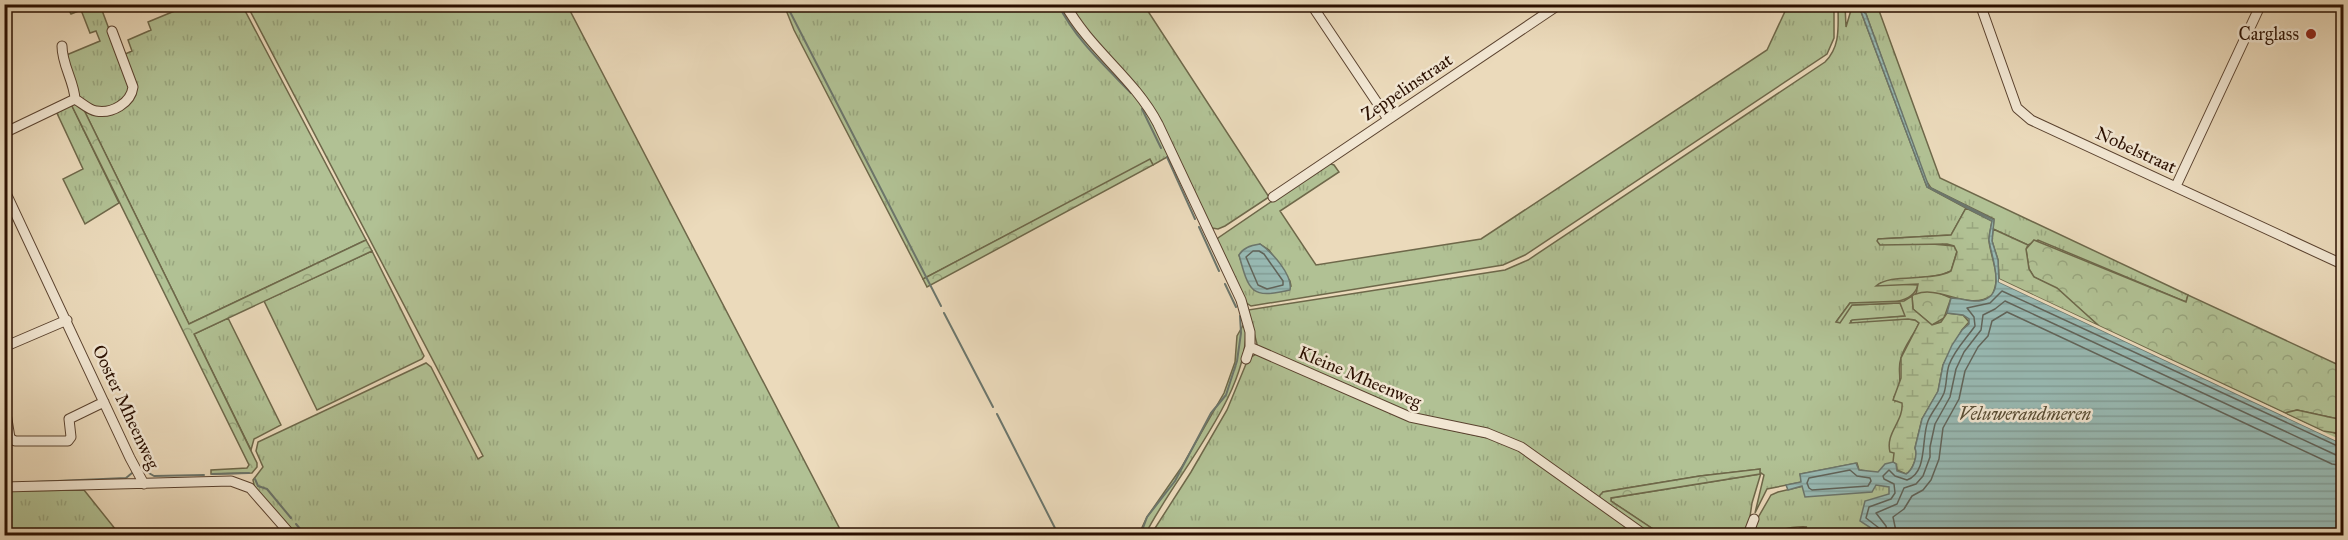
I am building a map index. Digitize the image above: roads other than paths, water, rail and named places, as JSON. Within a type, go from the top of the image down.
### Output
[{"type":"street","points":[[1065,4],[1088,39],[1134,87],[1153,116],[1241,300],[1250,332],[1250,347],[1246,359]]},
{"type":"street","points":[[1311,4],[1388,119]]},
{"type":"street","name":"Zeppelinstraat","points":[[1273,197],[1560,4]]},
{"type":"street","name":"Nobelstraat","points":[[1980,4],[2017,108],[2021,113],[2031,120],[2343,265]]},
{"type":"street","points":[[2176,186],[2261,4]]},
{"type":"street","points":[[2334,4],[2343,9]]},
{"type":"street","points":[[75,99],[92,110],[104,112],[121,105],[131,96],[133,87],[112,31]]},
{"type":"street","points":[[62,46],[62,57],[74,88],[75,99]]},
{"type":"street","points":[[4,133],[75,99]]},
{"type":"street","name":"Ooster Mheenweg","points":[[6,195],[144,484],[231,481],[239,483],[250,488],[292,536]]},
{"type":"street","points":[[4,347],[67,320]]},
{"type":"street","name":"Kleine Mheenweg","points":[[1250,347],[1410,417],[1487,433],[1521,447],[1646,536]]},
{"type":"street","points":[[4,401],[10,438],[15,441],[68,441],[71,437],[69,419],[104,402]]},
{"type":"street","points":[[4,487],[144,484]]},
{"type":"street","points":[[1742,536],[1749,532],[1754,519]]},
{"type":"water","name":"Veluwerandmeren","points":[[1860,9],[1866,14],[1929,187],[1994,220],[1992,241],[1998,260],[1999,282],[2343,444],[2343,535],[1875,535],[1871,528],[1860,521],[1865,501],[1889,494],[1889,487],[1876,485],[1872,492],[1805,497],[1802,486],[1788,490],[1786,485],[1801,482],[1800,474],[1856,463],[1859,470],[1878,472],[1885,464],[1893,462],[1896,464],[1897,471],[1906,474],[1909,472],[1915,459],[1915,448],[1922,419],[1938,391],[1943,365],[1952,345],[1969,324],[1969,319],[1963,315],[1947,313],[1951,298],[1979,301],[1988,298],[1994,292],[1996,284],[1995,266],[1989,240],[1992,221],[1927,187]]},
{"type":"water","points":[[1260,244],[1276,258],[1285,271],[1290,290],[1267,294],[1259,293],[1249,285],[1239,255],[1245,248]]},
{"type":"waterway","points":[[786,4],[941,306]]},
{"type":"waterway","points":[[1058,4],[1082,40],[1131,93]]},
{"type":"waterway","points":[[1142,109],[1161,148]]},
{"type":"waterway","points":[[1167,157],[1195,219]]},
{"type":"waterway","points":[[1199,227],[1219,271]]},
{"type":"waterway","points":[[1225,284],[1236,307]]},
{"type":"waterway","points":[[944,313],[993,407]]},
{"type":"waterway","points":[[1140,536],[1147,517],[1175,481],[1211,413],[1226,395],[1237,361],[1241,333],[1240,316]]},
{"type":"waterway","points":[[997,414],[1059,536]]},
{"type":"waterway","points":[[142,469],[154,476],[204,475]]},
{"type":"waterway","points":[[34,482],[126,478],[132,473]]},
{"type":"waterway","points":[[212,474],[249,473]]},
{"type":"waterway","points":[[255,479],[258,486],[267,489],[291,518]]},
{"type":"waterway","points":[[296,524],[306,536]]},
{"type":"place","name":"Carglass","points":[[2311,34]]}]
